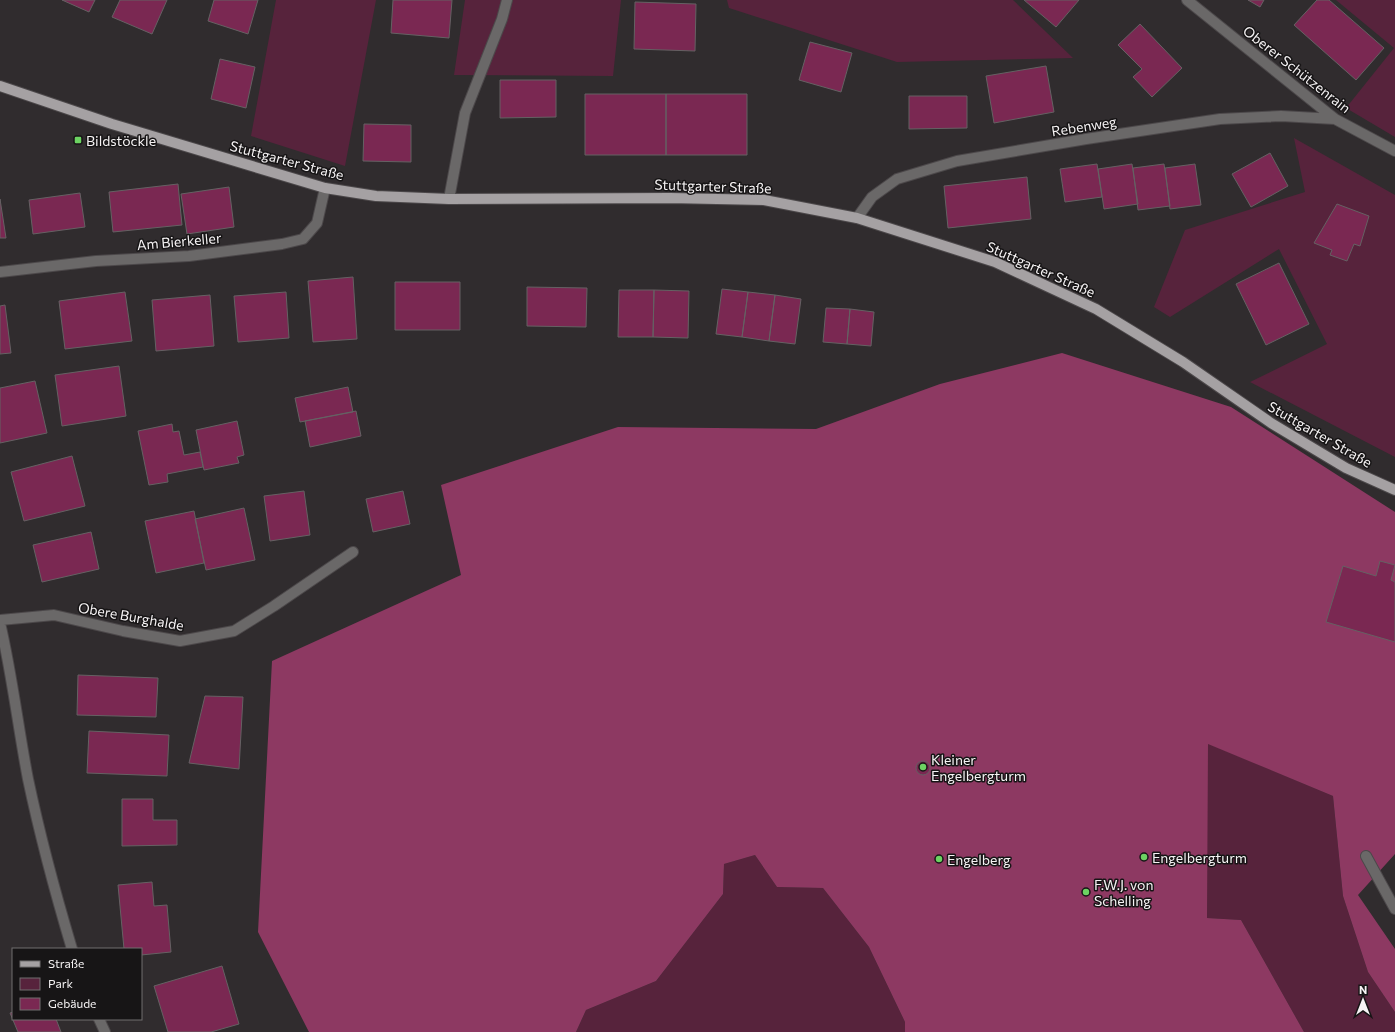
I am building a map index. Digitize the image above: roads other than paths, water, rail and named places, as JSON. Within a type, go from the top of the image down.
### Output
[{"type":"main road","name":"Stuttgarter Straße","points":[[0,86],[112,124],[325,188],[376,196],[449,199],[670,198],[764,200],[858,218],[995,262],[1096,309],[1183,362],[1271,423],[1346,468],[1395,490]]},
{"type":"street","points":[[449,199],[452,173],[465,112],[502,19],[507,0]]},
{"type":"street","name":"Oberer Schützenrain","points":[[1187,0],[1335,119],[1395,151]]},
{"type":"street","name":"Rebenweg","points":[[858,218],[872,197],[897,179],[956,161],[1086,139],[1220,119],[1280,116],[1335,119]]},
{"type":"street","name":"Am Bierkeller","points":[[0,272],[96,261],[189,256],[282,244],[303,239],[317,223],[325,188]]},
{"type":"street","name":"Obere Burghalde","points":[[0,620],[54,615],[123,631],[180,641],[234,630],[274,606],[353,552]]},
{"type":"street","points":[[0,623],[7,651],[28,779],[46,860],[72,948]]},
{"type":"street","points":[[1366,856],[1395,909]]},
{"type":"street","points":[[99,1020],[105,1032]]},
{"type":"place","name":"Bildstöckle","points":[[78,140]]},
{"type":"place","name":"Kleiner Engelbergturm","points":[[923,767]]},
{"type":"place","name":"Engelbergturm","points":[[1144,857]]},
{"type":"place","name":"Engelberg","points":[[939,859]]},
{"type":"place","name":"F.W.J. von Schelling","points":[[1086,892]]}]
